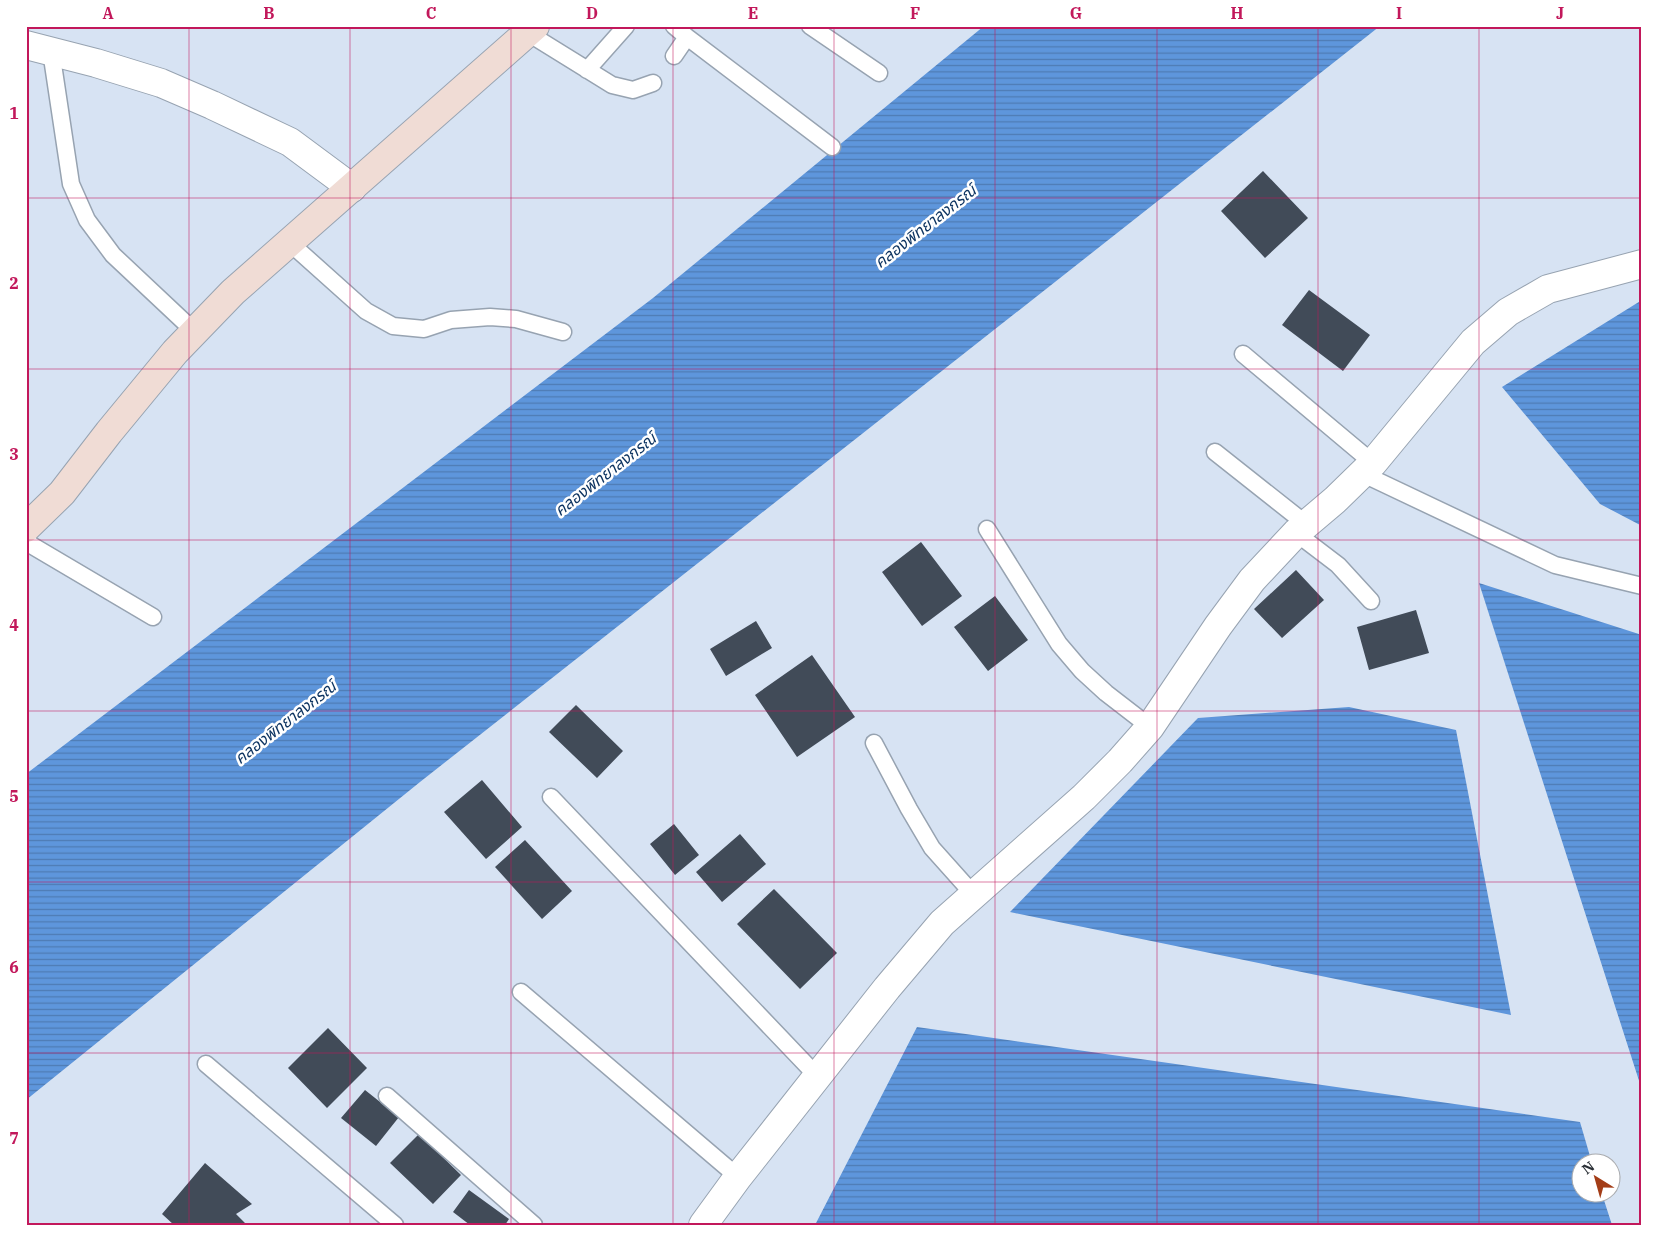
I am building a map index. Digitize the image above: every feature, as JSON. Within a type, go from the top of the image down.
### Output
[{"type":"street","points":[[26,528],[62,492],[108,432],[175,352],[233,292],[532,30]]},
{"type":"street","points":[[39,48],[161,83],[212,105],[290,142],[352,188]]},
{"type":"street","points":[[703,1225],[817,1076],[942,923],[1084,797],[1120,761],[1150,726],[1252,580],[1301,528],[1367,468],[1474,342],[1508,312],[1548,289],[1642,264]]},
{"type":"lane","points":[[588,70],[626,26]]},
{"type":"lane","points":[[810,26],[879,73]]},
{"type":"lane","points":[[532,30],[612,85],[633,90],[653,84]]},
{"type":"lane","points":[[674,56],[681,31],[832,147]]},
{"type":"lane","points":[[39,48],[71,184],[87,220],[113,255],[195,332]]},
{"type":"lane","points":[[290,244],[366,311],[394,326],[424,328],[451,320],[490,318],[516,319],[563,332]]},
{"type":"lane","points":[[1243,354],[1367,468],[1555,565],[1642,586]]},
{"type":"lane","points":[[1215,452],[1301,528],[1371,600]]},
{"type":"lane","points":[[987,529],[1059,644],[1082,671],[1106,693],[1150,726]]},
{"type":"lane","points":[[26,542],[153,617]]},
{"type":"lane","points":[[874,743],[932,848],[974,895]]},
{"type":"lane","points":[[551,797],[817,1076]]},
{"type":"lane","points":[[520,992],[738,1178]]},
{"type":"lane","points":[[206,1064],[395,1225]]},
{"type":"lane","points":[[387,1096],[534,1225]]},
{"type":"water","name":"คลองพิทยาลงกรณ์","points":[[984,26],[1380,26],[420,782],[26,1100],[26,774],[653,298]]},
{"type":"water","points":[[1642,300],[1642,526],[1600,504],[1502,387]]},
{"type":"water","points":[[1479,583],[1642,635],[1642,1090]]},
{"type":"water","points":[[1349,707],[1456,730],[1511,1015],[1010,912],[1198,718]]},
{"type":"water","points":[[917,1027],[1580,1122],[1589,1154],[1570,1154],[1570,1204],[1605,1204],[1612,1225],[815,1225]]},
{"type":"building","points":[[1263,171],[1308,218],[1265,258],[1221,211]]},
{"type":"building","points":[[1309,290],[1370,335],[1343,371],[1282,325]]},
{"type":"building","points":[[921,542],[962,596],[922,626],[882,572]]},
{"type":"building","points":[[1296,570],[1324,600],[1282,638],[1254,609]]},
{"type":"building","points":[[995,596],[1028,640],[988,671],[954,627]]},
{"type":"building","points":[[1416,610],[1429,653],[1369,670],[1357,627]]},
{"type":"building","points":[[756,621],[772,648],[726,676],[710,649]]},
{"type":"building","points":[[812,655],[855,717],[797,757],[755,695]]},
{"type":"building","points":[[576,705],[623,751],[597,778],[549,732]]},
{"type":"building","points":[[482,780],[522,827],[486,859],[444,812]]},
{"type":"building","points":[[674,824],[699,855],[675,875],[650,844]]},
{"type":"building","points":[[740,834],[766,864],[722,902],[696,872]]},
{"type":"building","points":[[525,840],[572,891],[542,919],[495,867]]},
{"type":"building","points":[[774,889],[837,953],[800,989],[737,924]]},
{"type":"building","points":[[328,1028],[367,1068],[327,1108],[288,1068]]},
{"type":"building","points":[[365,1090],[399,1117],[376,1146],[341,1118]]},
{"type":"building","points":[[419,1134],[461,1175],[433,1204],[390,1163]]},
{"type":"building","points":[[205,1163],[252,1204],[236,1214],[247,1225],[174,1225],[162,1214]]},
{"type":"building","points":[[469,1190],[509,1219],[505,1225],[470,1225],[453,1212]]}]
